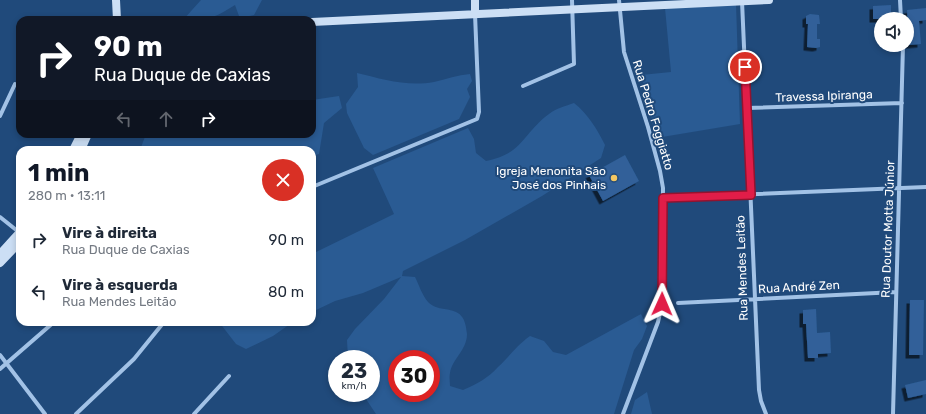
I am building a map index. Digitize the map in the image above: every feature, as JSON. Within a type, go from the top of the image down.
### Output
[{"type":"main road","points":[[116,0],[117,16]]},
{"type":"main road","points":[[475,0],[475,14]]},
{"type":"main road","points":[[316,22],[572,9],[620,4],[769,0]]},
{"type":"main road","points":[[0,254],[16,236]]},
{"type":"main road","points":[[0,263],[16,246]]},
{"type":"street","points":[[522,86],[574,64],[572,0]]},
{"type":"street","points":[[900,0],[901,12]]},
{"type":"street","name":"Rua Mendes Leitão","points":[[742,1],[759,390],[766,414]]},
{"type":"street","name":"Rua Pedro Foggiatto","points":[[620,4],[624,52],[660,172],[663,198],[662,304],[658,322],[623,414]]},
{"type":"street","points":[[316,185],[474,121],[478,116],[475,14]]},
{"type":"street","name":"Rua Doutor Motta Júnior","points":[[893,414],[903,52]]},
{"type":"street","points":[[0,116],[15,84]]},
{"type":"street","name":"Travessa Ipiranga","points":[[747,108],[902,103]]},
{"type":"street","points":[[663,198],[926,187]]},
{"type":"street","points":[[0,217],[16,229]]},
{"type":"street","name":"Rua André Zen","points":[[678,303],[896,292]]},
{"type":"street","points":[[0,369],[49,326]]},
{"type":"street","points":[[76,414],[134,359],[161,326]]},
{"type":"street","points":[[0,355],[45,414]]},
{"type":"street","points":[[194,414],[229,376]]},
{"type":"shaded area","points":[[201,0],[262,0],[254,15],[250,16],[239,16],[235,5],[215,16],[187,16]]},
{"type":"shaded area","points":[[736,4],[740,124],[656,138],[641,75],[671,72],[665,8]]},
{"type":"shaded area","points":[[357,73],[395,82],[414,84],[434,82],[470,74],[472,81],[467,89],[470,97],[459,119],[373,155],[364,148],[347,113],[346,104],[358,87]]},
{"type":"shaded area","points":[[339,96],[342,108],[324,123],[319,154],[316,155],[316,146],[142,146],[144,138],[316,138],[316,99]]},
{"type":"shaded area","points":[[574,103],[584,112],[599,133],[605,145],[601,158],[542,196],[465,240],[403,271],[402,276],[415,277],[428,302],[440,308],[452,310],[462,317],[467,334],[466,340],[465,345],[451,368],[450,386],[463,390],[486,378],[530,336],[544,341],[553,352],[566,355],[641,314],[647,326],[642,339],[634,350],[614,414],[376,414],[368,402],[380,402],[380,350],[348,350],[347,340],[355,329],[384,299],[401,277],[363,293],[335,301],[316,310],[316,252],[394,214],[373,168],[468,128],[474,139],[476,153],[486,161],[498,158],[508,154],[552,112]]},
{"type":"shaded area","points":[[222,326],[287,326],[273,336],[246,349],[236,344]]},
{"type":"shaded area","points":[[647,392],[652,414],[631,414],[635,400]]},
{"type":"building","points":[[891,5],[891,12],[874,12],[873,19],[873,6]]},
{"type":"building","points":[[926,8],[926,20],[919,21],[921,44],[914,45],[914,12],[907,12],[907,10]]},
{"type":"building","points":[[810,14],[819,15],[820,24],[817,24],[817,39],[820,39],[820,47],[816,48],[807,47],[808,24],[806,24],[806,16]]},
{"type":"building","name":"Igreja Menonita São José dos Pinhais","points":[[625,155],[639,181],[603,201],[589,175]]},
{"type":"building","points":[[910,300],[924,300],[923,355],[909,355]]},
{"type":"building","points":[[816,309],[817,333],[830,332],[831,353],[818,354],[818,358],[808,358],[806,324],[803,324],[803,310]]},
{"type":"building","points":[[926,380],[926,394],[908,398],[905,385]]},
{"type":"place","name":"Igreja Menonita São José dos Pinhais","points":[[614,178]]},
{"type":"route","points":[[662,304],[663,198],[751,195],[745,67]]}]
